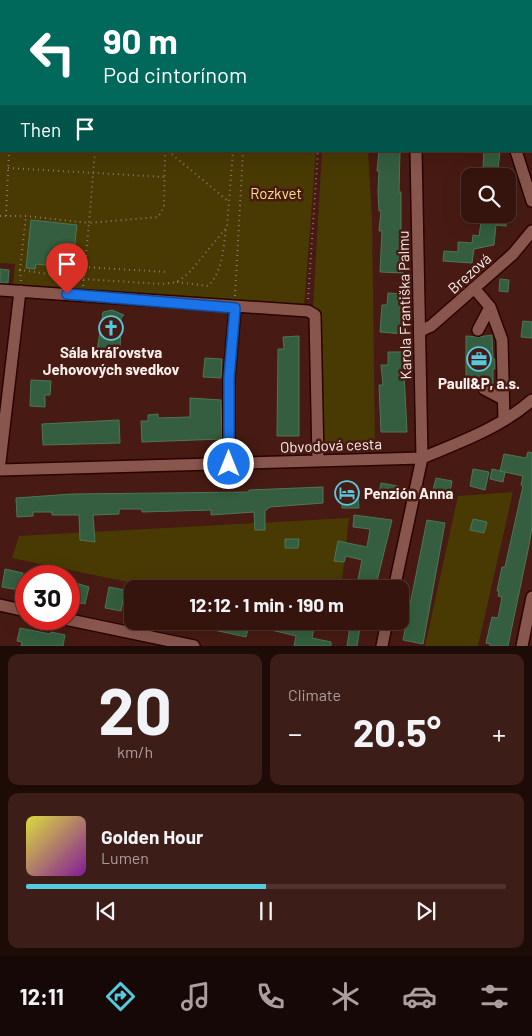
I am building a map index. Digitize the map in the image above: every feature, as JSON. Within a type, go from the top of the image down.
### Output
[{"type":"street","name":"Karola Františka Palmu","points":[[396,580],[422,458],[416,152]]},
{"type":"street","points":[[516,152],[532,201]]},
{"type":"street","name":"Brezová","points":[[420,331],[431,326],[513,254],[532,231]]},
{"type":"street","points":[[474,288],[490,307],[502,340],[504,420]]},
{"type":"street","points":[[0,290],[311,313],[318,460]]},
{"type":"street","points":[[0,462],[20,291]]},
{"type":"street","points":[[478,330],[490,307]]},
{"type":"street","points":[[229,464],[229,378],[235,308]]},
{"type":"street","points":[[484,389],[503,399]]},
{"type":"street","name":"Obvodová cesta","points":[[0,470],[422,458],[479,434],[504,420],[532,400]]},
{"type":"street","points":[[522,646],[532,597]]},
{"type":"street","points":[[0,605],[15,608]]},
{"type":"street","points":[[80,622],[194,646]]},
{"type":"street","points":[[382,646],[385,630]]},
{"type":"path","points":[[6,216],[10,152]]},
{"type":"path","points":[[82,296],[95,152]]},
{"type":"path","points":[[0,216],[26,216],[89,223],[158,217],[164,207],[167,152]]},
{"type":"path","points":[[168,152],[229,201]]},
{"type":"path","points":[[20,270],[83,279],[162,284],[177,282],[208,286],[216,278],[220,265],[227,227],[233,152]]},
{"type":"path","points":[[235,308],[243,152]]},
{"type":"path","points":[[311,313],[318,152]]},
{"type":"path","points":[[8,168],[165,178]]},
{"type":"path","points":[[20,291],[20,270],[26,216]]},
{"type":"path","points":[[177,282],[190,273],[227,227]]},
{"type":"path","points":[[84,268],[168,272]]},
{"type":"green space","name":"Rozkvet","points":[[0,152],[316,152],[304,307],[13,285],[15,264],[0,263]]},
{"type":"green space","points":[[322,152],[368,152],[372,219],[375,443],[324,445],[320,310],[313,309]]},
{"type":"green space","points":[[513,492],[478,646],[425,646],[458,496]]},
{"type":"green space","points":[[349,518],[342,580],[124,581],[80,572],[80,565],[46,565],[12,558],[19,536]]},
{"type":"building","points":[[379,152],[400,152],[399,192],[401,192],[401,232],[404,233],[403,273],[380,272],[382,231],[379,231],[381,211],[379,211],[378,191],[379,171],[377,171]]},
{"type":"building","points":[[484,152],[500,152],[498,168],[483,168]]},
{"type":"building","points":[[31,220],[77,225],[72,268],[36,264],[35,269],[26,268]]},
{"type":"building","points":[[481,223],[506,223],[506,226],[496,225],[494,245],[474,249],[472,263],[443,261],[444,251],[458,252],[458,242],[472,243],[473,235],[479,236]]},
{"type":"building","points":[[0,269],[9,270],[8,283],[0,283]]},
{"type":"building","points":[[500,279],[509,280],[508,292],[499,291]]},
{"type":"building","points":[[388,293],[404,294],[403,334],[380,332],[382,305],[387,305]]},
{"type":"building","name":"Sála kráľovstva Jehovových svedkov","points":[[112,310],[124,315],[121,318],[120,353],[97,351],[103,312]]},
{"type":"building","points":[[523,321],[532,322],[532,338],[521,337]]},
{"type":"building","points":[[492,335],[493,359],[495,359],[493,384],[483,382],[478,384],[477,388],[466,388],[466,336]]},
{"type":"building","points":[[299,336],[299,436],[277,436],[278,349],[284,349],[283,337]]},
{"type":"building","points":[[388,352],[403,352],[407,432],[381,432],[379,385],[383,385],[381,365],[388,365]]},
{"type":"building","points":[[205,358],[222,359],[221,378],[203,377]]},
{"type":"building","points":[[31,380],[51,381],[50,395],[45,395],[45,407],[30,406]]},
{"type":"building","points":[[190,398],[221,400],[222,439],[142,442],[141,421],[148,421],[148,415],[158,414],[158,418],[190,417]]},
{"type":"building","points":[[119,420],[120,443],[43,445],[42,424]]},
{"type":"building","points":[[528,452],[532,453],[532,527],[529,545],[508,646],[490,646],[490,644],[486,643],[492,617],[498,618],[502,597],[498,596],[499,591],[497,591],[502,567],[505,567],[523,486],[521,485],[523,476],[500,471],[504,454],[526,458]]},
{"type":"building","points":[[473,469],[489,472],[485,490],[470,486]]},
{"type":"building","points":[[492,469],[505,472],[503,482],[490,479]]},
{"type":"building","points":[[436,478],[452,481],[449,497],[432,494]]},
{"type":"building","points":[[381,483],[398,486],[395,501],[378,498]]},
{"type":"building","points":[[357,485],[359,508],[342,508],[341,486]]},
{"type":"building","points":[[323,487],[323,503],[270,507],[265,511],[265,530],[255,530],[254,512],[211,515],[211,510],[142,512],[142,509],[119,509],[119,514],[93,515],[95,542],[80,540],[79,515],[52,515],[52,512],[33,512],[33,516],[17,517],[16,498],[72,494],[249,492],[249,490]]},
{"type":"building","points":[[354,515],[392,520],[377,580],[358,580],[362,560],[346,556],[344,562],[334,561],[338,541],[367,547],[370,529],[353,527]]},
{"type":"building","points":[[473,519],[487,522],[484,533],[470,530]]},
{"type":"building","points":[[427,520],[445,523],[423,644],[403,640],[405,630],[409,630],[409,610]]},
{"type":"building","points":[[285,539],[299,539],[298,548],[285,548]]},
{"type":"building","points":[[5,569],[15,571],[15,589],[2,587]]},
{"type":"building","points":[[80,584],[89,587],[85,604],[80,603]]},
{"type":"building","points":[[109,587],[124,590],[121,611],[105,608]]},
{"type":"building","points":[[20,630],[65,635],[63,646],[21,646],[22,642],[17,641]]},
{"type":"building","points":[[214,630],[248,630],[246,637]]},
{"type":"building","points":[[271,630],[314,630],[312,638],[331,642],[331,646],[294,646],[296,636]]},
{"type":"building","points":[[349,630],[360,630],[357,646],[347,646]]},
{"type":"place","name":"Sála kráľovstva Jehovových svedkov","points":[[111,328]]},
{"type":"place","name":"Paull&P, a.s.","points":[[479,359]]},
{"type":"place","name":"Penzión Anna","points":[[347,493]]},
{"type":"route","points":[[67,294],[235,308],[229,378],[229,464]]}]
